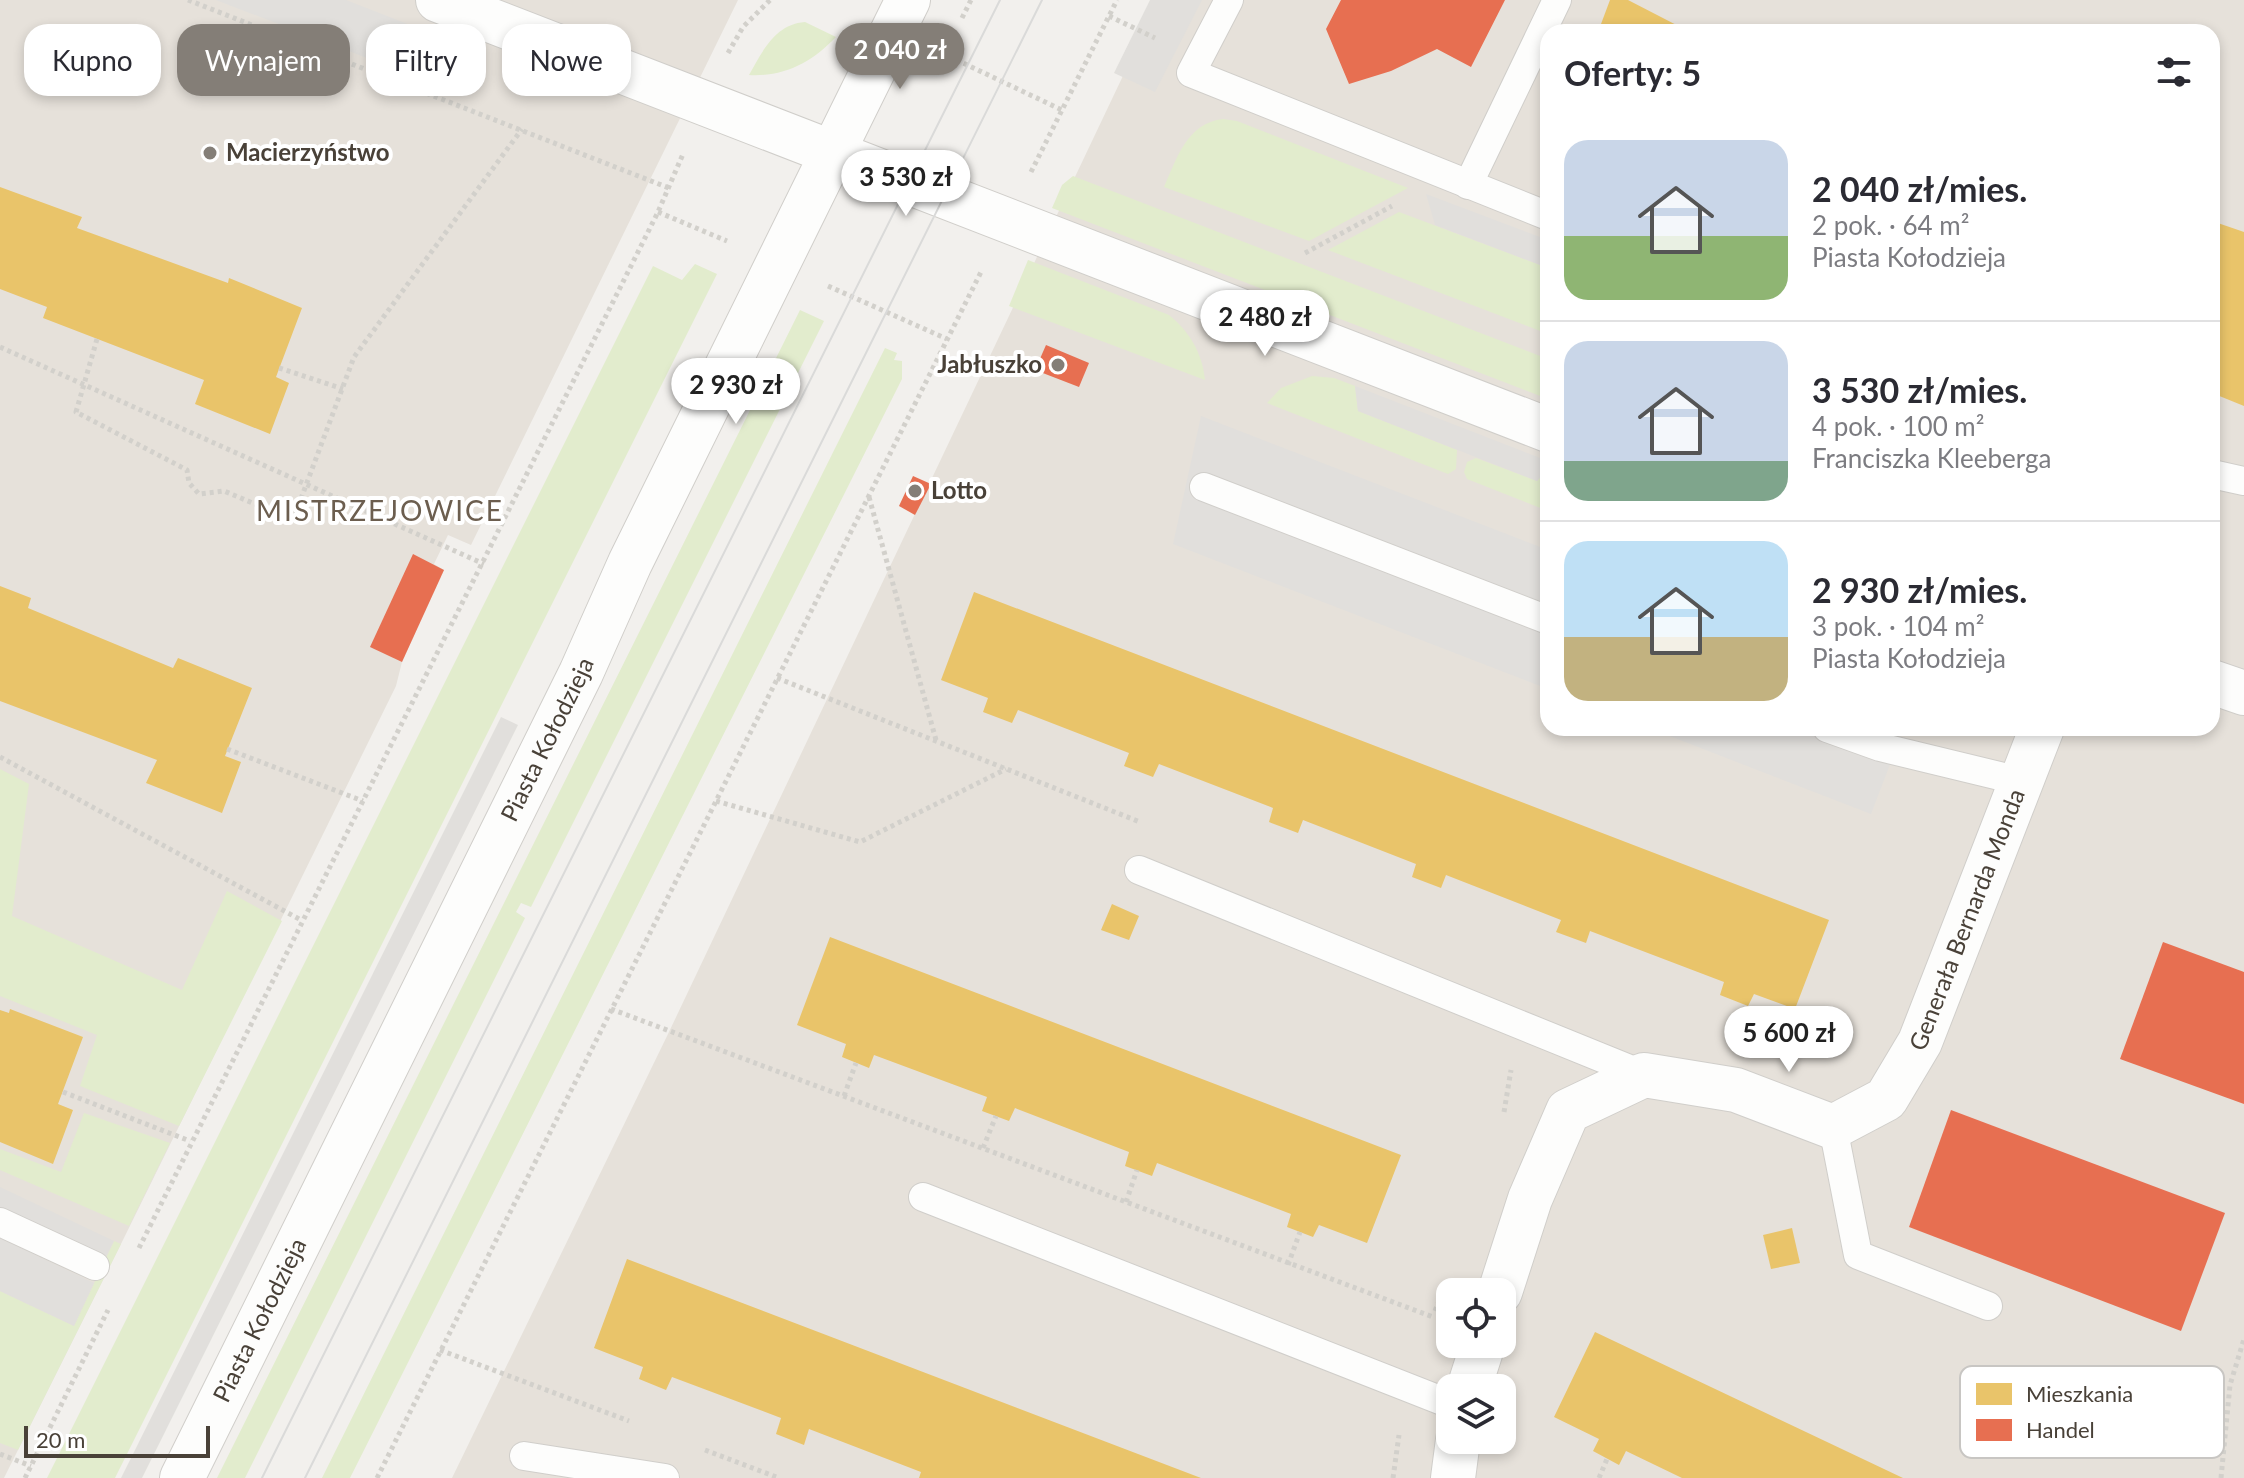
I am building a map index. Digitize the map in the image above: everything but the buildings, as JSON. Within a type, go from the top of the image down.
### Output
[{"type":"street","points":[[438,0],[1540,427]]},
{"type":"street","name":"Piasta Kołodzieja","points":[[182,1478],[581,673],[630,563],[908,0]]},
{"type":"street","points":[[2220,685],[2244,693]]},
{"type":"street","name":"Generała Bernarda Monda","points":[[1833,1127],[1886,1099],[1920,1042],[2039,736]]},
{"type":"street","points":[[1505,1278],[1530,1199],[1568,1111],[1644,1075],[1736,1090],[1833,1127]]},
{"type":"lane","points":[[1229,0],[1191,73],[1540,213]]},
{"type":"lane","points":[[1545,24],[1557,0]]},
{"type":"lane","points":[[1468,185],[1540,35]]},
{"type":"lane","points":[[2220,476],[2244,481]]},
{"type":"lane","points":[[1204,487],[1540,617]]},
{"type":"lane","points":[[1849,736],[1880,747],[2020,781]]},
{"type":"lane","points":[[1139,870],[1644,1075]]},
{"type":"lane","points":[[1833,1127],[1858,1255],[1988,1306]]},
{"type":"lane","points":[[923,1197],[1436,1399]]},
{"type":"lane","points":[[0,1222],[95,1266]]},
{"type":"lane","points":[[524,1456],[665,1478]]},
{"type":"path","points":[[188,0],[669,188]]},
{"type":"path","points":[[724,61],[743,27],[770,0]]},
{"type":"path","points":[[1028,180],[1117,0]]},
{"type":"path","points":[[955,60],[1062,110]]},
{"type":"path","points":[[97,339],[76,412],[187,470],[189,483],[199,494],[224,491],[293,520],[354,357],[522,129]]},
{"type":"path","points":[[134,1256],[301,920],[484,564],[658,212],[687,142]]},
{"type":"path","points":[[1305,253],[1420,190],[1429,169]]},
{"type":"path","points":[[658,212],[729,242]]},
{"type":"path","points":[[377,1478],[986,262]]},
{"type":"path","points":[[840,291],[947,339]]},
{"type":"path","points":[[0,347],[484,564]]},
{"type":"path","points":[[279,368],[343,389]]},
{"type":"path","points":[[868,496],[936,740]]},
{"type":"path","points":[[777,678],[1151,826]]},
{"type":"path","points":[[227,749],[363,801]]},
{"type":"path","points":[[0,757],[301,920]]},
{"type":"path","points":[[716,801],[860,842],[1006,769]]},
{"type":"path","points":[[611,1009],[1433,1317]]},
{"type":"path","points":[[844,1096],[856,1063]]},
{"type":"path","points":[[63,1092],[190,1141]]},
{"type":"path","points":[[983,1148],[996,1116]]},
{"type":"path","points":[[1126,1202],[1137,1170]]},
{"type":"path","points":[[1288,1265],[1300,1232]]},
{"type":"path","points":[[25,1478],[114,1298]]},
{"type":"path","points":[[2224,1447],[2230,1385],[2244,1339]]},
{"type":"path","points":[[440,1350],[632,1422]]},
{"type":"path","points":[[2236,1365],[2244,1369]]},
{"type":"path","points":[[1393,1478],[1401,1421]]},
{"type":"path","points":[[691,1445],[779,1478]]},
{"type":"path","points":[[0,1454],[31,1466]]},
{"type":"path","points":[[2221,1478],[2223,1458]]},
{"type":"path","points":[[1599,1478],[1607,1459]]},
{"type":"shaded area","points":[[0,0],[738,0],[471,545],[448,535],[434,564],[444,570],[402,662],[396,686],[4,1478],[0,1478]]},
{"type":"shaded area","points":[[216,0],[346,0],[408,24],[366,24],[366,58],[350,52],[350,24],[278,24]]},
{"type":"shaded area","points":[[1150,0],[1202,0],[1155,92],[1114,73]]},
{"type":"shaded area","points":[[1159,0],[2244,0],[2244,1478],[452,1478],[668,1034]]},
{"type":"shaded area","points":[[1426,194],[1540,237],[1540,265],[1435,225]]},
{"type":"shaded area","points":[[1355,386],[1540,458],[1540,478],[1537,481],[1358,411]]},
{"type":"shaded area","points":[[1201,416],[1540,547],[1540,686],[1173,544]]},
{"type":"shaded area","points":[[501,717],[518,725],[142,1478],[121,1478]]},
{"type":"shaded area","points":[[1670,736],[1901,736],[1871,814]]},
{"type":"shaded area","points":[[0,1187],[114,1241],[105,1259],[0,1210]]},
{"type":"shaded area","points":[[0,1238],[94,1283],[74,1326],[0,1291]]},
{"type":"green space","points":[[805,22],[836,37],[797,66],[774,73],[749,75],[778,34],[785,28]]},
{"type":"green space","points":[[1223,119],[1237,121],[1408,188],[1309,241],[1164,187],[1179,154],[1192,135],[1200,127]]},
{"type":"green space","points":[[1073,176],[1540,356],[1540,396],[1052,208],[1062,185]]},
{"type":"green space","points":[[1399,212],[1540,265],[1540,331],[1328,250]]},
{"type":"green space","points":[[1028,260],[1169,315],[1194,344],[1205,380],[1009,306]]},
{"type":"green space","points":[[695,264],[717,274],[115,1478],[47,1478],[653,266],[682,280]]},
{"type":"green space","points":[[800,310],[824,321],[531,907],[521,903],[516,912],[525,918],[245,1478],[217,1478]]},
{"type":"green space","points":[[885,348],[897,353],[894,360],[902,361],[902,379],[350,1478],[322,1478]]},
{"type":"green space","points":[[1312,376],[1334,378],[1355,386],[1358,411],[1457,450],[1456,469],[1448,474],[1267,403],[1281,388]]},
{"type":"green space","points":[[1476,458],[1537,481],[1540,478],[1540,508],[1467,479],[1464,472],[1467,462]]},
{"type":"green space","points":[[0,769],[29,784],[12,916],[182,990],[227,891],[282,921],[179,1126],[80,1086],[97,1035],[0,996]]},
{"type":"green space","points":[[84,1113],[170,1143],[129,1226],[0,1170],[0,1149],[61,1172]]},
{"type":"green space","points":[[114,1241],[121,1244],[18,1450],[0,1443],[0,1291],[74,1326]]},
{"type":"tram line","points":[[262,1478],[1000,0]]},
{"type":"tram line","points":[[305,1478],[1042,0]]},
{"type":"place","name":"Macierzyństwo","points":[[210,153]]},
{"type":"place","name":"Jabłuszko","points":[[1058,365]]},
{"type":"place","name":"Lotto","points":[[915,491]]},
{"type":"district","name":"MISTRZEJOWICE","points":[[380,511]]}]
